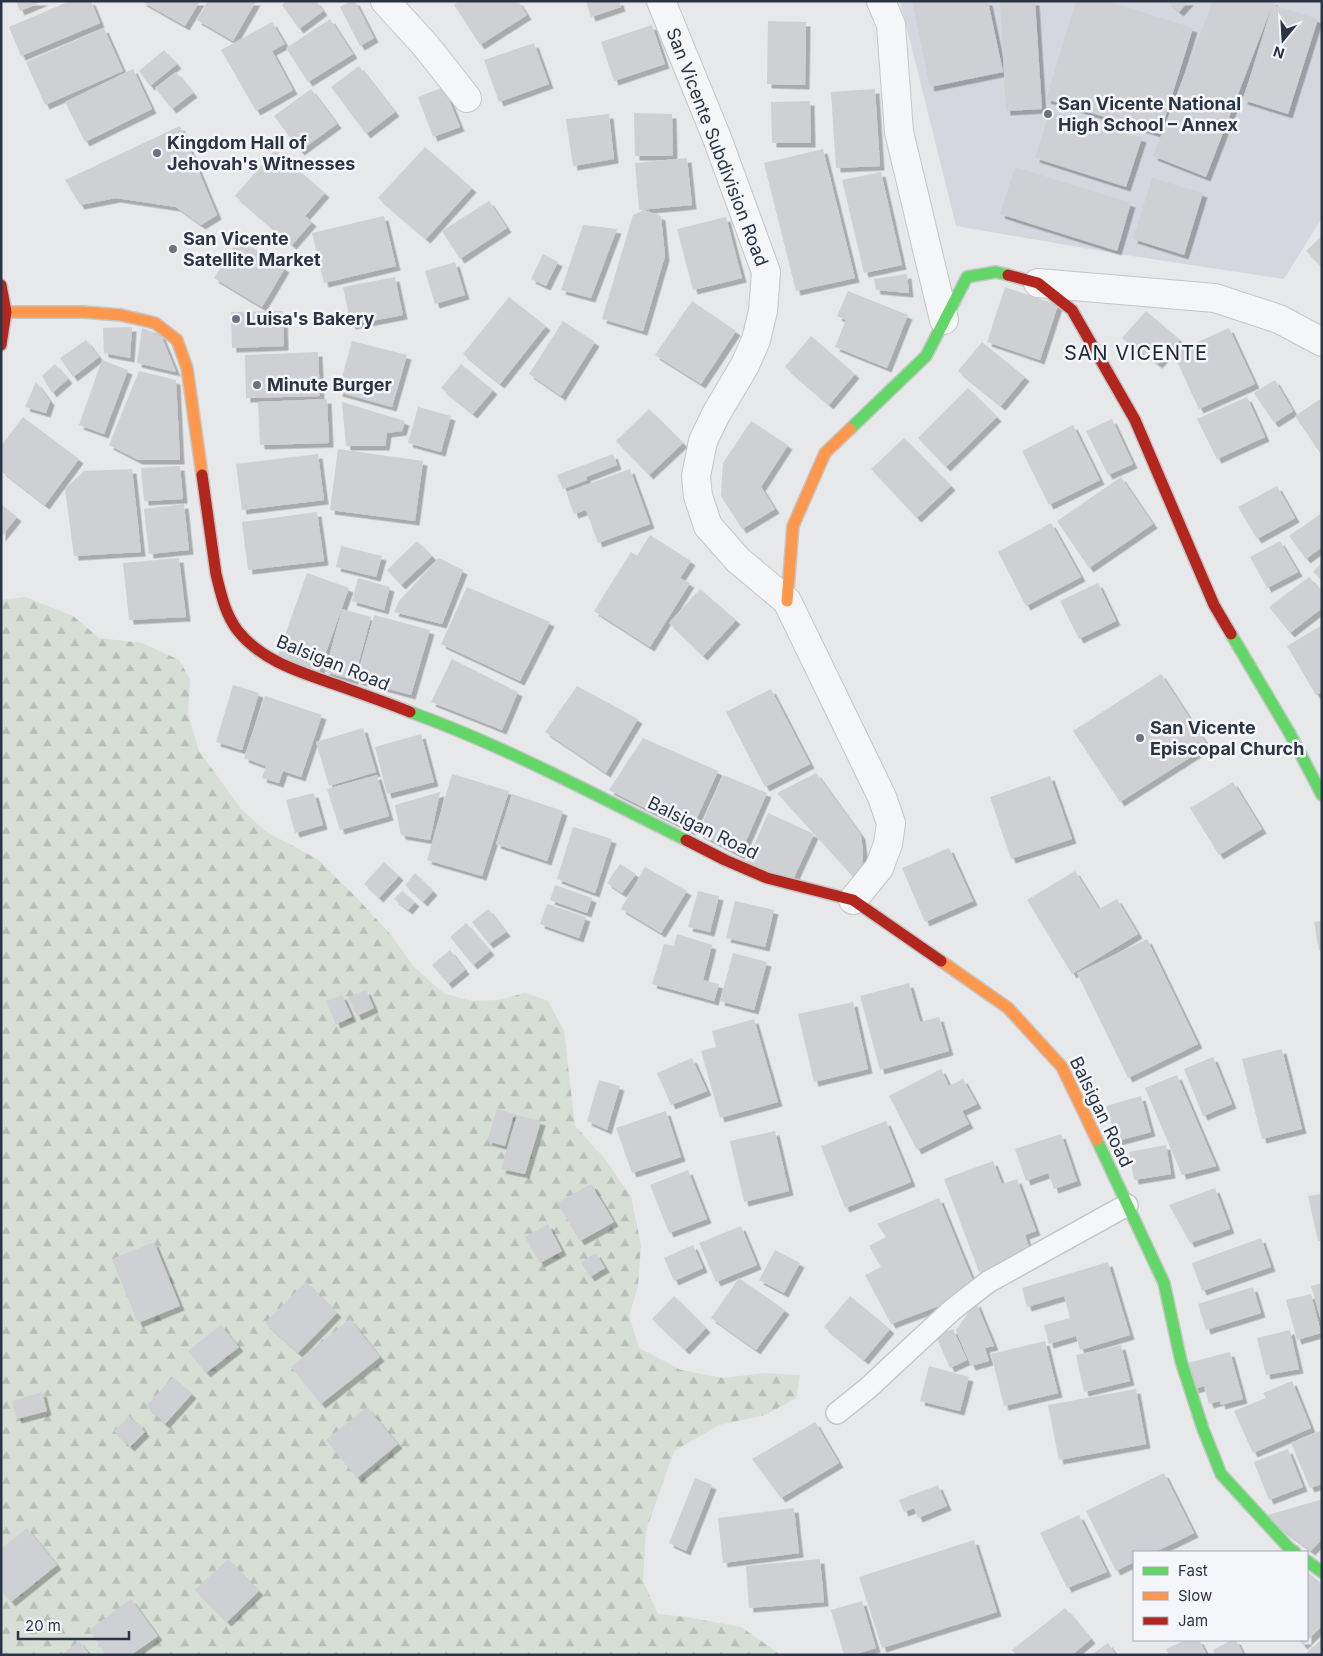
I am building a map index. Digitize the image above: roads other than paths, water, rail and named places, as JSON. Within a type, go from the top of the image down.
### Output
[{"type":"main road","points":[[786,601],[793,526],[825,453],[926,356],[967,277],[996,272],[1038,283],[1072,310],[1135,420],[1214,605],[1290,732],[1322,795]]},
{"type":"main road","points":[[1,285],[6,312],[1,345]]},
{"type":"main road","name":"Balsigan Road","points":[[6,312],[83,312],[121,315],[155,323],[177,340],[188,368],[216,574],[222,598],[232,623],[250,643],[268,658],[290,668],[446,725],[510,752],[726,860],[758,874],[801,888],[853,900],[1008,1008],[1062,1067],[1164,1282],[1181,1361],[1203,1429],[1221,1474],[1294,1551]]},
{"type":"main road","points":[[1308,1562],[1322,1572]]},
{"type":"street","points":[[386,1],[426,46],[467,98]]},
{"type":"street","name":"San Vicente Subdivision Road","points":[[661,1],[717,138],[766,272],[762,311],[756,340],[703,441],[696,476],[698,496],[708,526],[738,560],[786,601],[882,797],[891,823],[888,844],[879,868],[853,900]]},
{"type":"street","points":[[881,1],[891,25],[899,132],[944,320]]},
{"type":"street","points":[[1038,283],[1215,298],[1279,319],[1322,342]]},
{"type":"lane","points":[[838,1413],[867,1389],[952,1310],[988,1282],[1127,1205]]},
{"type":"place","name":"San Vicente National High School – Annex","points":[[1048,114]]},
{"type":"place","name":"Kingdom Hall of Jehovah's Witnesses","points":[[157,153]]},
{"type":"place","name":"San Vicente Satellite Market","points":[[173,249]]},
{"type":"place","name":"Luisa's Bakery","points":[[236,319]]},
{"type":"place","name":"Minute Burger","points":[[257,385]]},
{"type":"place","name":"San Vicente Episcopal Church","points":[[1140,738]]},
{"type":"district","name":"SAN VICENTE","points":[[1136,353]]}]
